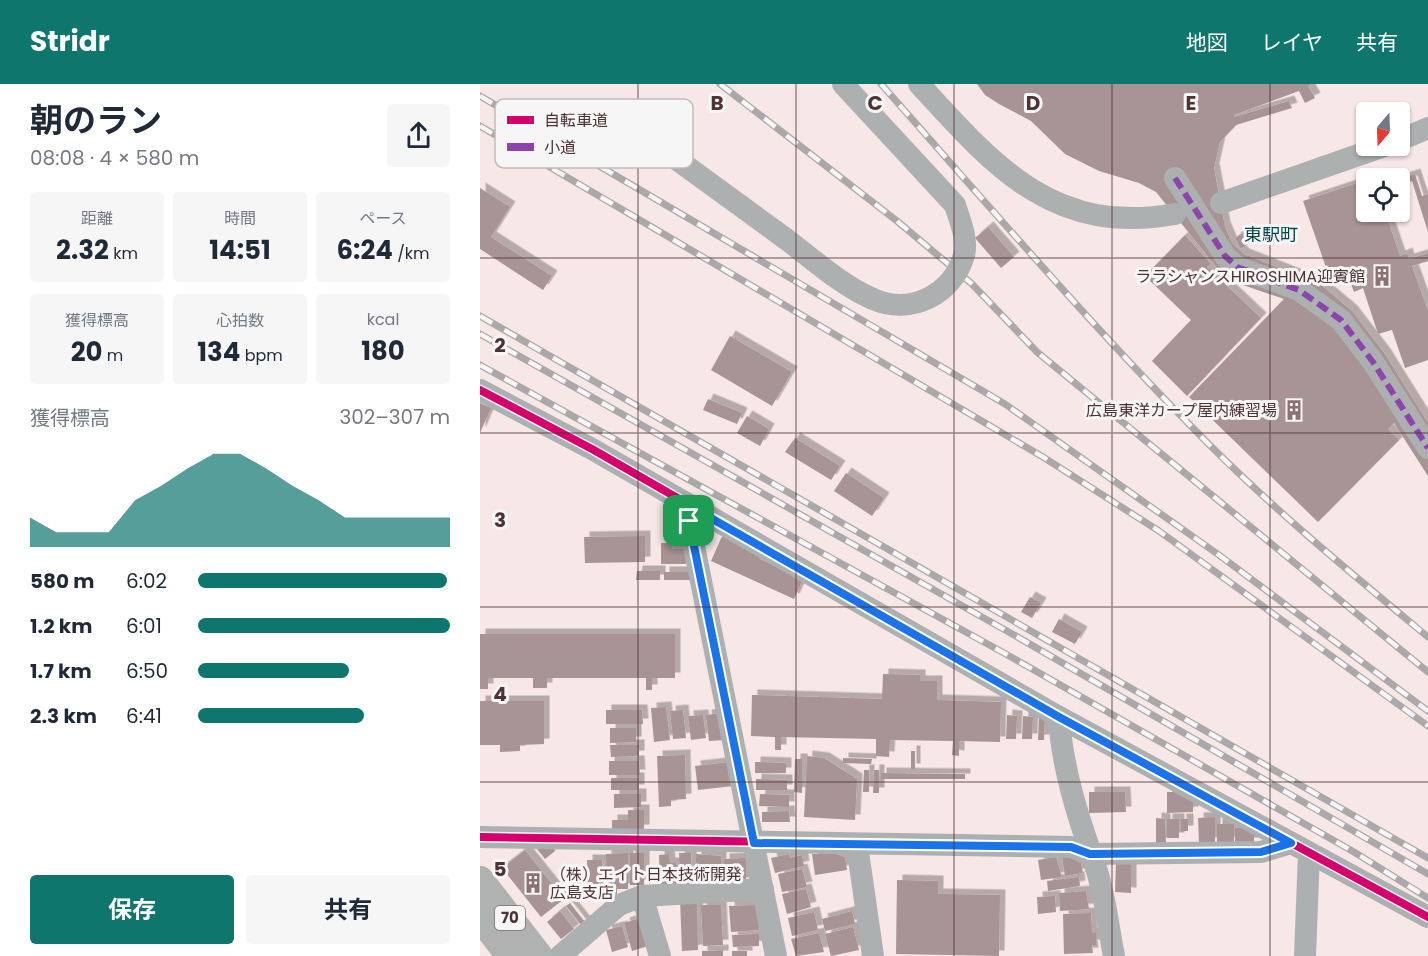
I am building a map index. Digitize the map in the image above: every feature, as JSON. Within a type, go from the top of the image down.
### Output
[{"type":"main road","name":"70","points":[[480,880],[539,956]]},
{"type":"main road","name":"70","points":[[480,917],[510,956]]},
{"type":"street","points":[[689,168],[874,300],[905,305],[931,299],[952,281],[964,254],[964,230],[955,205],[843,84]]},
{"type":"street","points":[[919,84],[995,162],[1055,204],[1077,213],[1117,220],[1175,214]]},
{"type":"street","points":[[1410,136],[1428,128]]},
{"type":"street","points":[[1221,203],[1356,156]]},
{"type":"street","points":[[1175,178],[1225,256],[1237,267],[1299,290],[1341,320],[1373,362],[1428,448]]},
{"type":"street","points":[[480,390],[592,449],[1059,717],[1428,916]]},
{"type":"street","points":[[695,509],[689,521],[776,956]]},
{"type":"street","points":[[1059,717],[1060,741],[1085,842],[1096,867],[1114,956]]},
{"type":"street","points":[[480,837],[1071,847],[1090,854],[1261,852],[1300,848]]},
{"type":"street","points":[[857,845],[873,956]]},
{"type":"street","points":[[1300,848],[1305,956]]},
{"type":"street","points":[[560,956],[619,905],[642,896],[763,889]]},
{"type":"street","points":[[642,896],[660,956]]},
{"type":"building","points":[[977,84],[1311,84],[1308,86],[1315,98],[1305,103],[1299,91],[1234,115],[1234,117],[1289,101],[1292,108],[1236,125],[1220,142],[1214,168],[1225,227],[1232,243],[1244,254],[1320,284],[1352,311],[1385,354],[1428,423],[1428,476],[1394,423],[1388,429],[1399,440],[1318,522],[1189,397],[1284,299],[1243,285],[1222,274],[1156,192],[1139,183],[1099,171],[1065,154],[1031,121],[985,95]]},
{"type":"building","points":[[1415,174],[1422,196],[1428,194],[1428,232],[1412,181],[1410,182],[1410,176]]},
{"type":"building","name":"ララシャンスHIROSHIMA迎賓館","points":[[1356,183],[1356,222],[1388,222],[1400,256],[1407,253],[1409,259],[1428,253],[1428,261],[1412,266],[1428,311],[1428,360],[1405,368],[1392,330],[1378,334],[1363,288],[1354,292],[1347,273],[1330,279],[1303,201]]},
{"type":"building","points":[[480,188],[510,207],[491,237],[552,276],[543,290],[480,249]]},
{"type":"building","points":[[988,227],[1014,257],[1001,268],[975,238]]},
{"type":"building","points":[[1242,233],[1248,244],[1241,249],[1235,238]]},
{"type":"building","points":[[1185,235],[1211,264],[1207,267],[1261,318],[1187,396],[1152,361],[1191,320],[1145,276]]},
{"type":"building","points":[[730,336],[792,372],[772,406],[711,370]]},
{"type":"building","points":[[708,399],[742,413],[737,424],[703,410]]},
{"type":"building","points":[[480,403],[491,408],[480,433]]},
{"type":"building","points":[[747,416],[769,429],[760,446],[737,433]]},
{"type":"building","points":[[795,438],[840,466],[831,480],[785,452]]},
{"type":"building","points":[[846,473],[884,498],[872,516],[834,491]]},
{"type":"building","points":[[723,534],[763,552],[760,559],[803,579],[794,599],[711,561]]},
{"type":"building","points":[[645,536],[645,562],[585,563],[584,537]]},
{"type":"building","points":[[661,543],[672,543],[672,549],[686,549],[686,564],[661,564]]},
{"type":"building","points":[[637,571],[660,571],[660,580],[636,580]]},
{"type":"building","points":[[664,572],[693,572],[693,580],[664,580]]},
{"type":"building","points":[[1030,597],[1041,603],[1032,618],[1021,612]]},
{"type":"building","points":[[1059,619],[1082,632],[1075,644],[1052,632]]},
{"type":"building","points":[[480,634],[675,634],[675,678],[652,678],[652,690],[646,690],[646,678],[547,678],[547,688],[533,688],[533,678],[488,678],[488,689],[480,689]]},
{"type":"building","points":[[883,674],[920,675],[920,681],[937,681],[937,700],[1001,702],[1000,742],[959,741],[959,756],[952,755],[953,741],[890,740],[889,757],[876,756],[876,739],[781,737],[781,750],[775,750],[775,737],[751,736],[752,695],[882,699]]},
{"type":"building","points":[[480,701],[544,701],[544,744],[520,745],[520,751],[500,752],[500,745],[480,745]]},
{"type":"building","points":[[666,707],[670,740],[654,742],[651,708]]},
{"type":"building","points":[[606,710],[642,710],[643,724],[606,724]]},
{"type":"building","points":[[683,710],[686,738],[673,739],[670,711]]},
{"type":"building","points":[[722,713],[725,740],[709,741],[706,715]]},
{"type":"building","points":[[703,715],[706,738],[691,740],[688,716]]},
{"type":"building","points":[[1007,715],[1017,716],[1016,739],[1006,739]]},
{"type":"building","points":[[1023,716],[1033,717],[1032,739],[1022,739]]},
{"type":"building","points":[[1039,716],[1045,716],[1044,740],[1038,740]]},
{"type":"building","points":[[610,728],[636,728],[636,742],[610,743]]},
{"type":"building","points":[[610,745],[639,745],[639,756],[611,757]]},
{"type":"building","points":[[911,751],[915,751],[915,769],[911,769]]},
{"type":"building","points":[[685,755],[686,799],[671,800],[671,806],[659,807],[657,756]]},
{"type":"building","points":[[807,756],[824,758],[857,779],[855,820],[804,817]]},
{"type":"building","points":[[843,758],[872,759],[871,764],[843,763]]},
{"type":"building","points":[[795,759],[802,759],[802,793],[794,792]]},
{"type":"building","points":[[609,761],[639,761],[640,775],[609,775]]},
{"type":"building","points":[[730,762],[733,786],[698,790],[695,766]]},
{"type":"building","points":[[755,762],[786,763],[786,773],[755,773]]},
{"type":"building","points":[[864,770],[869,770],[869,792],[863,792]]},
{"type":"building","points":[[874,770],[879,770],[879,793],[873,793]]},
{"type":"building","points":[[881,773],[965,774],[965,779],[881,779]]},
{"type":"building","points":[[611,778],[639,778],[639,790],[611,790]]},
{"type":"building","points":[[756,779],[787,780],[787,790],[756,790]]},
{"type":"building","points":[[1089,792],[1125,792],[1126,812],[1089,813]]},
{"type":"building","points":[[1167,792],[1174,792],[1193,802],[1193,812],[1167,813]]},
{"type":"building","points":[[614,794],[641,794],[641,807],[614,808]]},
{"type":"building","points":[[760,794],[789,795],[789,807],[759,806]]},
{"type":"building","points":[[628,810],[644,810],[644,830],[612,831],[612,820],[628,820]]},
{"type":"building","points":[[789,811],[790,822],[762,822],[762,812]]},
{"type":"building","points":[[1215,817],[1215,843],[1199,843],[1198,818]]},
{"type":"building","points":[[1156,818],[1165,819],[1166,843],[1156,843]]},
{"type":"building","points":[[1167,819],[1179,819],[1179,838],[1167,838]]},
{"type":"building","points":[[1181,819],[1188,819],[1188,831],[1181,831]]},
{"type":"building","points":[[1217,824],[1234,824],[1234,842],[1217,843]]},
{"type":"building","points":[[1242,827],[1254,835],[1254,843],[1235,843],[1235,828]]},
{"type":"building","points":[[537,849],[554,849],[555,851],[545,859]]},
{"type":"building","name":"（株）エイト日本技術開発 広島支店","points":[[525,850],[564,899],[541,917],[502,868]]},
{"type":"building","points":[[628,853],[628,889],[617,889],[617,894],[607,894],[606,854]]},
{"type":"building","points":[[630,853],[644,853],[644,885],[630,885]]},
{"type":"building","points":[[679,853],[691,853],[692,885],[680,885]]},
{"type":"building","points":[[669,854],[670,863],[676,863],[676,884],[660,885],[659,855]]},
{"type":"building","points":[[696,854],[721,856],[721,874],[707,874],[707,880],[696,880]]},
{"type":"building","points":[[789,854],[790,858],[802,855],[804,866],[775,873],[771,858]]},
{"type":"building","points":[[812,854],[836,854],[845,857],[847,870],[815,875]]},
{"type":"building","points":[[1056,857],[1062,877],[1041,880],[1038,860]]},
{"type":"building","points":[[1062,857],[1071,857],[1081,863],[1083,873],[1065,876]]},
{"type":"building","points":[[746,858],[746,883],[725,883],[724,859]]},
{"type":"building","points":[[587,860],[602,860],[603,890],[588,890]]},
{"type":"building","points":[[1116,862],[1131,863],[1131,893],[1115,892]]},
{"type":"building","points":[[802,869],[807,887],[782,892],[778,874]]},
{"type":"building","points":[[1079,877],[1080,886],[1048,891],[1047,881]]},
{"type":"building","points":[[897,880],[938,881],[938,894],[1000,895],[999,956],[896,954]]},
{"type":"building","points":[[806,889],[811,907],[787,914],[782,894]]},
{"type":"building","points":[[1086,891],[1089,909],[1060,911],[1059,893]]},
{"type":"building","points":[[1055,896],[1056,912],[1038,914],[1037,897]]},
{"type":"building","points":[[697,898],[698,950],[682,951],[680,899]]},
{"type":"building","points":[[570,903],[585,922],[581,925],[566,906]]},
{"type":"building","points":[[701,905],[721,905],[723,945],[703,946]]},
{"type":"building","points":[[758,905],[759,930],[731,932],[729,906]]},
{"type":"building","points":[[560,911],[574,929],[561,939],[547,922]]},
{"type":"building","points":[[852,911],[855,924],[825,931],[822,919]]},
{"type":"building","points":[[814,912],[818,930],[792,936],[788,918]]},
{"type":"building","points":[[1091,913],[1092,933],[1096,933],[1096,945],[1092,945],[1093,953],[1064,954],[1063,914]]},
{"type":"building","points":[[640,918],[648,946],[632,951],[624,923]]},
{"type":"building","points":[[622,926],[628,947],[612,952],[606,930]]},
{"type":"building","points":[[853,927],[859,950],[831,956],[825,934]]},
{"type":"building","points":[[819,933],[824,952],[796,956],[791,939]]},
{"type":"building","points":[[759,934],[759,946],[733,947],[732,935]]},
{"type":"building","points":[[723,950],[723,956],[702,956],[702,951]]},
{"type":"building","points":[[732,951],[747,951],[747,956],[732,956]]},
{"type":"railway","points":[[720,84],[897,221],[972,284],[1037,352],[1428,672]]},
{"type":"railway","points":[[881,84],[1070,298],[1216,452],[1305,533],[1428,637]]},
{"type":"railway","points":[[480,96],[495,105]]},
{"type":"railway","points":[[480,126],[495,135]]},
{"type":"railway","points":[[551,168],[1043,457],[1159,531],[1428,726]]},
{"type":"railway","points":[[603,168],[1005,404],[1219,555],[1428,711]]},
{"type":"railway","points":[[480,316],[1428,858]]},
{"type":"railway","points":[[480,334],[1014,635],[1428,874]]},
{"type":"railway","points":[[480,365],[1004,653],[1354,852],[1428,898]]},
{"type":"marked path","points":[[1175,178],[1225,256],[1237,267],[1299,290],[1341,320],[1373,362],[1428,448]]},
{"type":"cycle path","points":[[480,390],[592,449],[1059,717],[1428,917]]},
{"type":"cycle path","points":[[480,837],[1071,847],[1090,854],[1261,852],[1291,843]]},
{"type":"place","name":"ララシャンスHIROSHIMA迎賓館","points":[[1382,276]]},
{"type":"place","name":"広島東洋カープ屋内練習場","points":[[1294,410]]},
{"type":"place","name":"（株）エイト日本技術開発 広島支店","points":[[533,883]]},
{"type":"district","name":"東駅町","points":[[1271,235]]},
{"type":"route","points":[[695,509],[1059,717],[1291,843],[1261,852],[1090,854],[1071,847],[754,843],[689,521],[695,509]]}]
